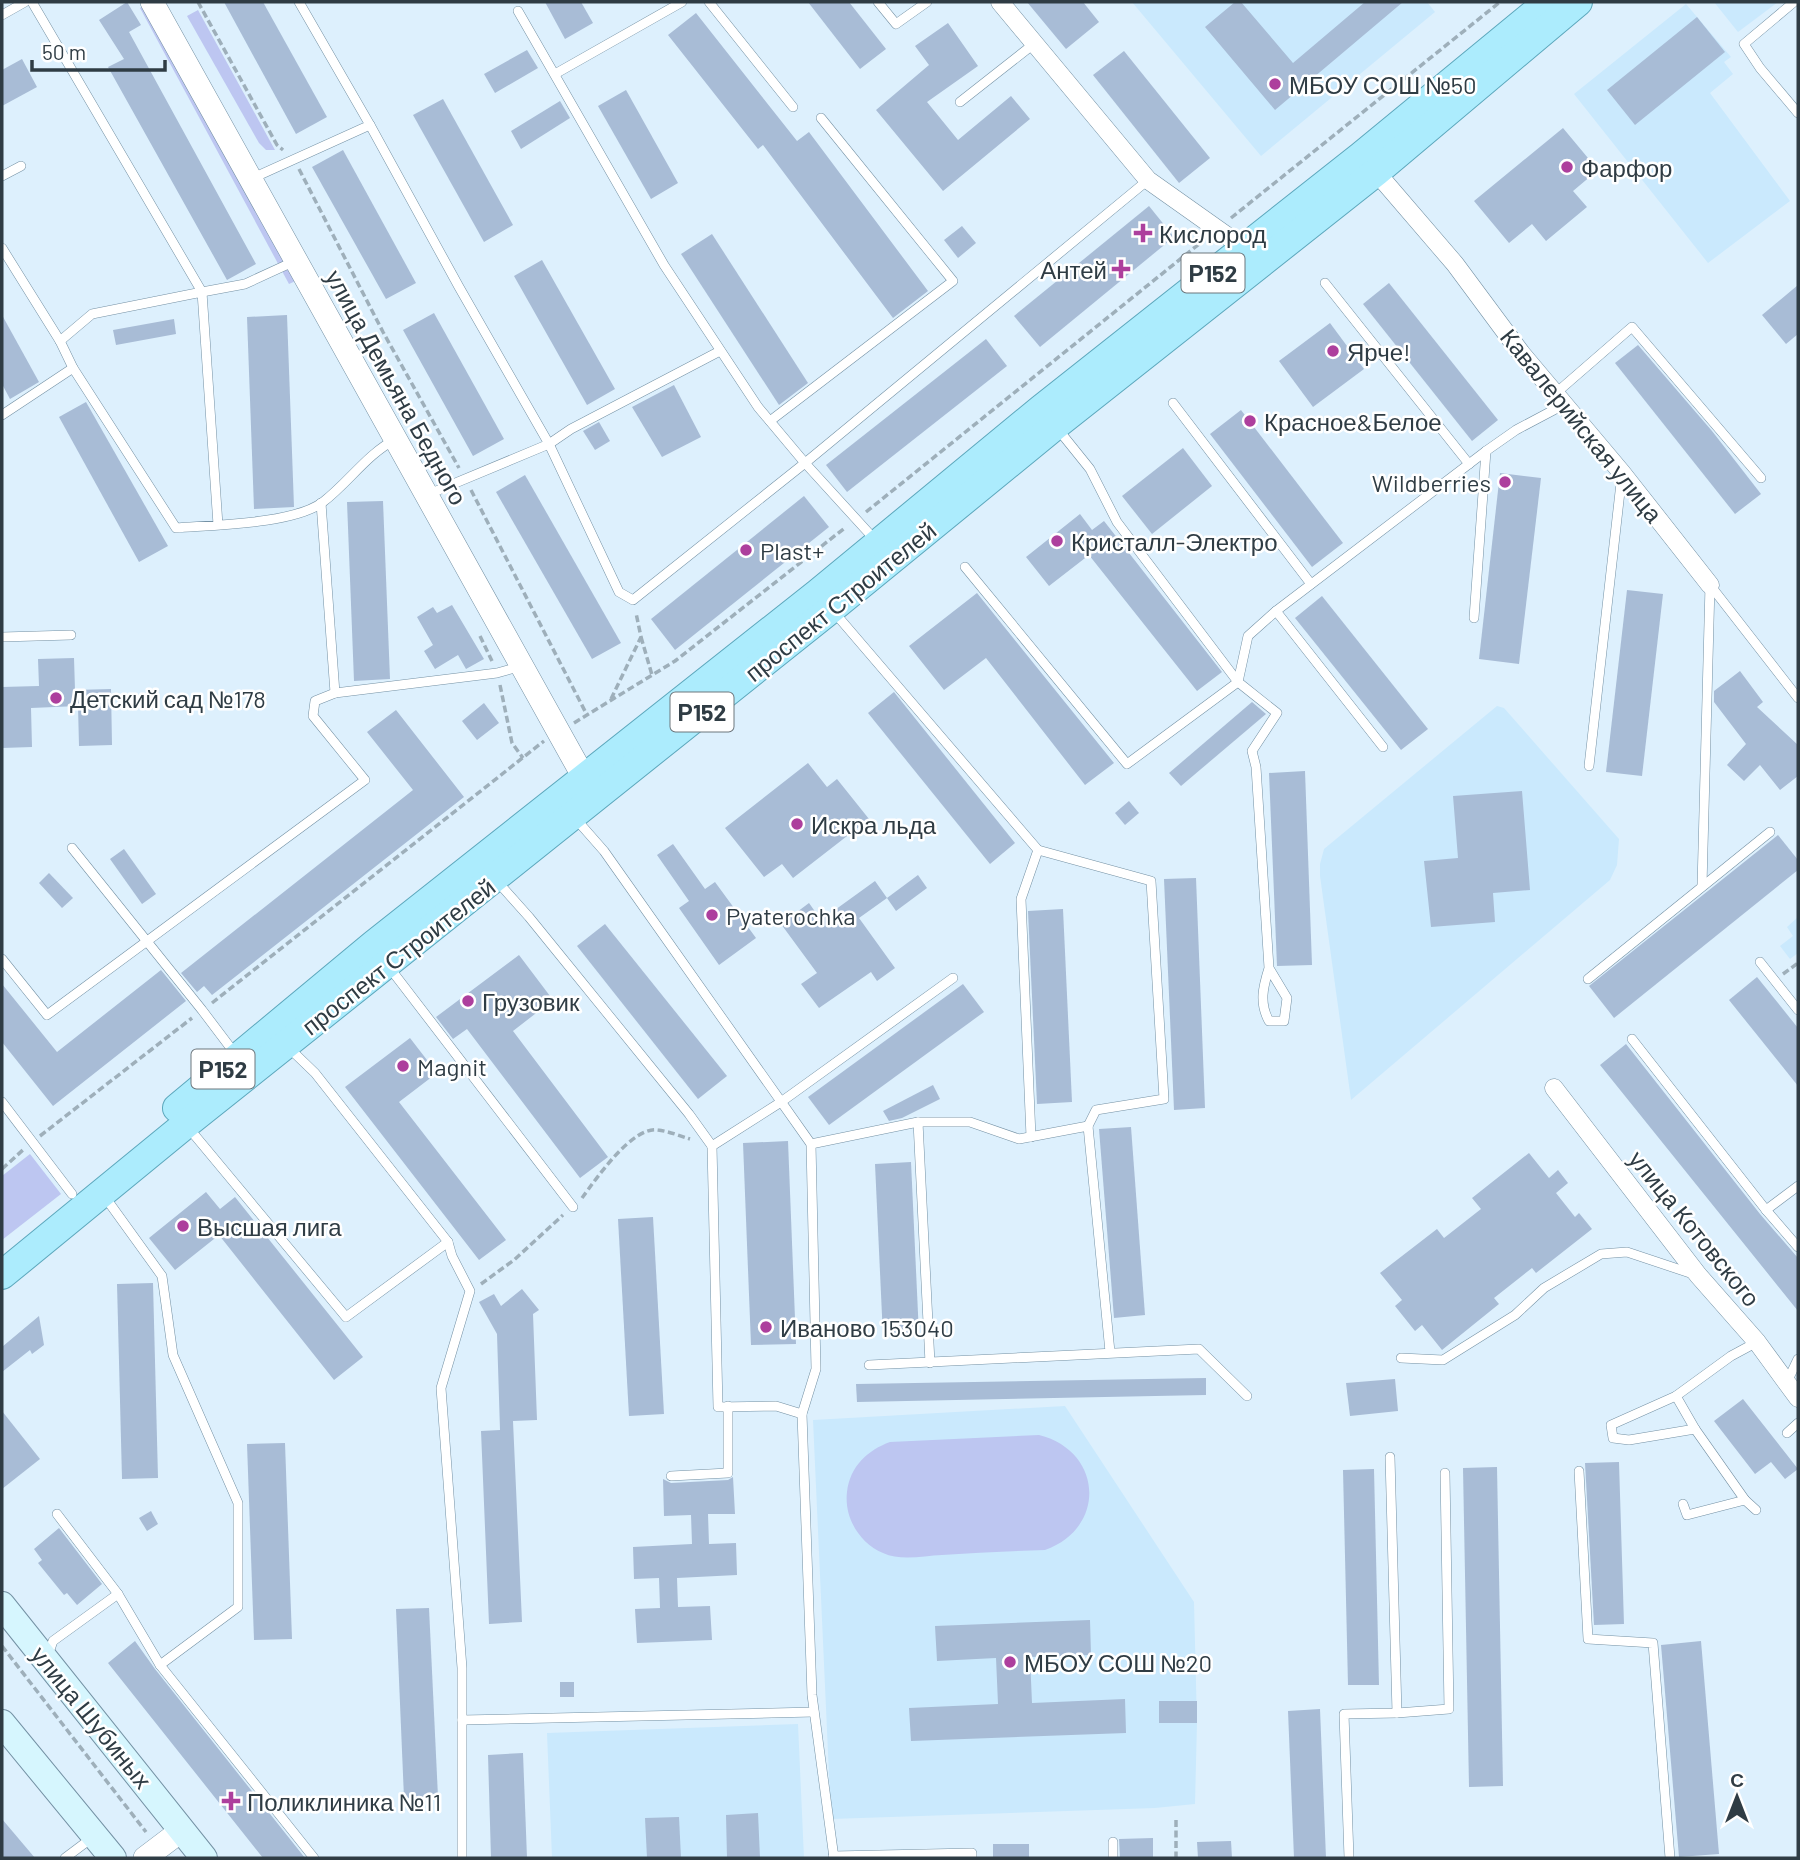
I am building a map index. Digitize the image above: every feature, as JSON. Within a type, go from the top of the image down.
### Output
[{"type":"main road","name":"проспект Строителей","points":[[1369,164],[1548,2]]},
{"type":"main road","name":"проспект Строителей","points":[[279,1036],[387,965],[573,816],[589,788],[878,543],[1251,258],[1578,2]]},
{"type":"main road","name":"проспект Строителей","points":[[2,1252],[72,1194],[279,1036],[373,945],[831,609],[1055,426],[1251,258]]},
{"type":"main road","name":"проспект Строителей","points":[[2,1275],[186,1125],[243,1065]]},
{"type":"main road","name":"улица Шубиных","points":[[2,1605],[204,1858]]},
{"type":"main road","points":[[5,1735],[113,1858]]},
{"type":"street","name":"улица Демьяна Бедного","points":[[152,2],[589,788]]},
{"type":"street","points":[[1000,2],[1148,180],[1217,229],[1251,258]]},
{"type":"street","name":"Кавалерийская улица","points":[[1369,164],[1455,264],[1521,354],[1561,398],[1710,585]]},
{"type":"street","name":"улица Котовского","points":[[1555,1088],[1698,1275],[1757,1342],[1798,1398]]},
{"type":"street","points":[[152,1853],[182,1830]]},
{"type":"lane","points":[[2,13],[25,2]]},
{"type":"lane","points":[[32,2],[202,292],[218,525]]},
{"type":"lane","points":[[299,2],[549,444],[619,592],[633,600],[805,463],[1148,180]]},
{"type":"lane","points":[[555,74],[682,2]]},
{"type":"lane","points":[[709,2],[793,107]]},
{"type":"lane","points":[[878,2],[896,24],[927,2]]},
{"type":"lane","points":[[1794,2],[1744,44],[1760,68],[1798,113]]},
{"type":"lane","points":[[518,11],[664,265],[720,351],[769,421],[878,543]]},
{"type":"lane","points":[[960,102],[1035,43]]},
{"type":"lane","points":[[769,421],[953,281],[821,118]]},
{"type":"lane","points":[[251,179],[370,125]]},
{"type":"lane","points":[[2,176],[20,166]]},
{"type":"lane","points":[[2,248],[60,341],[73,368],[176,528],[293,516],[321,503],[379,448],[396,439]]},
{"type":"lane","points":[[60,341],[92,314],[245,284],[296,260]]},
{"type":"lane","points":[[1325,282],[1469,464]]},
{"type":"lane","points":[[965,566],[1127,764],[1238,682],[1248,636],[1276,611],[1486,451],[1561,398],[1632,327],[1761,478]]},
{"type":"lane","points":[[427,495],[549,444],[571,429],[720,351]]},
{"type":"lane","points":[[2,415],[73,368]]},
{"type":"lane","points":[[1173,403],[1311,584]]},
{"type":"lane","points":[[1055,426],[1090,469],[1116,522],[1238,682],[1277,713],[1252,751],[1269,968],[1263,986],[1262,1010],[1269,1021],[1284,1021],[1287,998],[1269,968]]},
{"type":"lane","points":[[1474,618],[1486,451]]},
{"type":"lane","points":[[1589,766],[1622,473]]},
{"type":"lane","points":[[321,503],[335,693]]},
{"type":"lane","points":[[1702,886],[1710,585]]},
{"type":"lane","name":"Кавалерийская улица","points":[[1710,585],[1798,698]]},
{"type":"lane","points":[[831,609],[1038,850],[1151,881],[1164,1099],[1097,1110],[1088,1126],[1110,1352]]},
{"type":"lane","points":[[1276,611],[1383,747]]},
{"type":"lane","points":[[2,636],[71,635]]},
{"type":"lane","points":[[2,959],[47,1015],[365,780],[313,716],[315,701],[335,693],[497,673],[522,666]]},
{"type":"lane","points":[[573,816],[604,851],[811,1144],[816,1369],[802,1415],[814,1712],[834,1857],[972,1853],[972,1858]]},
{"type":"lane","points":[[1588,979],[1770,832]]},
{"type":"lane","points":[[72,848],[243,1065]]},
{"type":"lane","points":[[1031,1137],[1021,899],[1038,850]]},
{"type":"lane","points":[[495,879],[681,1103],[712,1146],[718,1407],[776,1406],[802,1415]]},
{"type":"lane","points":[[1760,962],[1798,1010]]},
{"type":"lane","points":[[387,965],[573,1207]]},
{"type":"lane","points":[[712,1146],[781,1102],[953,978]]},
{"type":"lane","points":[[279,1036],[315,1073],[448,1242],[470,1291],[441,1388],[462,1668],[462,1858]]},
{"type":"lane","points":[[1632,1039],[1798,1247]]},
{"type":"lane","points":[[2,1102],[72,1194]]},
{"type":"lane","points":[[811,1144],[918,1122],[970,1122],[1019,1139],[1088,1126]]},
{"type":"lane","points":[[918,1122],[930,1363]]},
{"type":"lane","points":[[186,1125],[346,1317],[448,1242]]},
{"type":"lane","points":[[1766,1210],[1798,1186]]},
{"type":"lane","points":[[102,1193],[162,1276],[173,1355],[238,1503],[238,1607],[160,1665]]},
{"type":"lane","points":[[1401,1358],[1443,1360],[1515,1315],[1544,1288],[1601,1254],[1627,1252],[1698,1275]]},
{"type":"lane","points":[[1695,1429],[1629,1440],[1613,1438],[1611,1425],[1676,1396],[1731,1356],[1757,1342]]},
{"type":"lane","points":[[869,1365],[1199,1349],[1247,1396]]},
{"type":"lane","points":[[1787,1382],[1798,1360]]},
{"type":"lane","points":[[1676,1396],[1695,1429],[1745,1500],[1756,1510]]},
{"type":"lane","points":[[671,1476],[728,1473],[728,1406]]},
{"type":"lane","points":[[1787,1433],[1798,1423]]},
{"type":"lane","points":[[1390,1457],[1396,1713]]},
{"type":"lane","points":[[1579,1471],[1588,1639],[1654,1643],[1670,1858]]},
{"type":"lane","points":[[1349,1858],[1344,1714],[1449,1709],[1445,1473]]},
{"type":"lane","points":[[1683,1504],[1687,1515],[1745,1500]]},
{"type":"lane","points":[[57,1514],[118,1594],[160,1665],[314,1858]]},
{"type":"lane","points":[[46,1660],[53,1641],[118,1594]]},
{"type":"lane","points":[[462,1720],[814,1712]]},
{"type":"lane","points":[[65,1858],[95,1836]]},
{"type":"lane","points":[[1112,1842],[1113,1858]]},
{"type":"path","points":[[198,2],[277,145],[294,161],[587,715]]},
{"type":"path","points":[[2,1168],[523,758],[533,747],[676,661],[1500,2]]},
{"type":"path","points":[[633,600],[652,675]]},
{"type":"path","points":[[610,701],[641,637]]},
{"type":"path","points":[[470,1291],[513,1260],[573,1207],[608,1163],[641,1133],[656,1129],[712,1146]]},
{"type":"path","points":[[2,1646],[152,1853]]},
{"type":"path","points":[[1176,1820],[1176,1858]]},
{"type":"shaded area","points":[[150,2],[302,278],[289,284],[140,8]]},
{"type":"shaded area","name":"МБОУ СОШ №50","points":[[1132,2],[1427,2],[1435,12],[1261,156]]},
{"type":"shaded area","points":[[1714,2],[1778,2],[1738,32]]},
{"type":"shaded area","points":[[1686,4],[1731,57],[1724,62],[1733,74],[1710,93],[1790,201],[1708,263],[1574,94]]},
{"type":"shaded area","points":[[198,10],[275,150],[266,150],[259,143],[187,16]]},
{"type":"shaded area","points":[[1497,706],[1504,708],[1619,839],[1617,865],[1610,880],[1351,1100],[1320,876],[1324,849]]},
{"type":"shaded area","points":[[1798,917],[1798,953],[1790,959],[1780,946],[1793,936],[1787,927]]},
{"type":"shaded area","points":[[30,1154],[61,1194],[2,1240],[2,1176]]},
{"type":"shaded area","name":"МБОУ СОШ №20","points":[[1065,1406],[1194,1602],[1197,1723],[1195,1804],[1155,1808],[831,1819],[813,1420]]},
{"type":"shaded area","points":[[1039,1435],[1060,1444],[1076,1457],[1085,1473],[1089,1490],[1087,1508],[1079,1525],[1065,1539],[1045,1550],[897,1557],[874,1549],[860,1536],[851,1520],[847,1492],[852,1474],[861,1460],[882,1445],[890,1442]]},
{"type":"shaded area","points":[[798,1724],[804,1858],[552,1858],[547,1733]]},
{"type":"building","points":[[127,2],[141,25],[129,32],[256,264],[227,280],[108,67],[124,59],[99,20]]},
{"type":"building","points":[[224,2],[263,2],[327,117],[296,134]]},
{"type":"building","points":[[545,2],[581,2],[593,23],[565,39]]},
{"type":"building","points":[[808,2],[849,2],[886,49],[860,69]]},
{"type":"building","points":[[1027,2],[1083,2],[1099,22],[1066,49]]},
{"type":"building","points":[[1235,2],[1241,2],[1293,63],[1365,2],[1403,2],[1275,110],[1205,27]]},
{"type":"building","points":[[696,13],[797,141],[809,132],[928,291],[893,318],[763,145],[758,149],[668,35]]},
{"type":"building","points":[[1697,17],[1725,52],[1635,125],[1607,90]]},
{"type":"building","points":[[948,23],[978,66],[927,102],[958,140],[1011,96],[1030,119],[943,191],[876,110],[929,65],[915,46]]},
{"type":"building","points":[[527,50],[538,68],[495,93],[484,74]]},
{"type":"building","points":[[1124,51],[1210,158],[1179,183],[1093,75]]},
{"type":"building","points":[[22,59],[37,87],[2,106],[2,70]]},
{"type":"building","points":[[626,90],[678,183],[651,199],[598,106]]},
{"type":"building","points":[[443,99],[513,225],[484,242],[413,115]]},
{"type":"building","points":[[560,101],[570,118],[521,149],[511,131]]},
{"type":"building","points":[[1563,128],[1598,170],[1573,191],[1587,207],[1546,241],[1532,224],[1509,243],[1474,201]]},
{"type":"building","points":[[343,150],[416,283],[386,299],[312,167]]},
{"type":"building","points":[[1149,206],[1174,237],[1040,347],[1014,316]]},
{"type":"building","points":[[962,226],[976,243],[958,258],[944,240]]},
{"type":"building","points":[[712,234],[808,383],[779,405],[681,254]]},
{"type":"building","points":[[542,260],[615,389],[587,405],[514,276]]},
{"type":"building","points":[[1389,283],[1498,420],[1472,441],[1363,304]]},
{"type":"building","points":[[1798,285],[1798,334],[1786,344],[1762,315]]},
{"type":"building","points":[[434,313],[504,439],[473,456],[403,330]]},
{"type":"building","points":[[2,315],[39,382],[10,399],[2,384]]},
{"type":"building","points":[[287,315],[294,507],[254,509],[247,317]]},
{"type":"building","points":[[174,319],[176,334],[116,345],[113,330]]},
{"type":"building","points":[[1330,323],[1364,369],[1313,407],[1279,361]]},
{"type":"building","points":[[986,339],[1007,366],[847,492],[826,465]]},
{"type":"building","points":[[1638,345],[1712,431],[1761,494],[1735,514],[1615,363]]},
{"type":"building","points":[[674,385],[701,437],[662,457],[632,407]]},
{"type":"building","points":[[86,402],[168,546],[139,562],[59,417]]},
{"type":"building","points":[[1241,410],[1343,543],[1312,567],[1210,434]]},
{"type":"building","points":[[599,422],[610,441],[595,450],[583,431]]},
{"type":"building","points":[[1183,448],[1212,486],[1152,534],[1122,496]]},
{"type":"building","points":[[1500,473],[1541,478],[1519,664],[1479,659]]},
{"type":"building","points":[[525,475],[621,643],[592,659],[496,492]]},
{"type":"building","points":[[804,496],[829,527],[675,650],[651,619]]},
{"type":"building","points":[[383,501],[390,679],[354,681],[347,502]]},
{"type":"building","points":[[1080,514],[1092,530],[1104,521],[1222,672],[1197,691],[1089,555],[1049,586],[1026,557]]},
{"type":"building","points":[[1627,590],[1663,594],[1642,776],[1606,772]]},
{"type":"building","points":[[977,593],[1114,763],[1085,785],[986,658],[944,690],[909,646]]},
{"type":"building","points":[[1322,596],[1428,729],[1401,750],[1295,618]]},
{"type":"building","points":[[452,605],[484,659],[466,669],[458,655],[435,669],[424,651],[433,645],[417,617],[433,607],[437,613]]},
{"type":"building","name":"Детский сад №178","points":[[74,658],[75,690],[111,689],[112,745],[79,746],[78,706],[31,708],[32,747],[2,748],[2,687],[39,686],[38,659]]},
{"type":"building","points":[[1740,671],[1763,702],[1757,707],[1798,745],[1798,776],[1780,790],[1760,765],[1744,781],[1727,765],[1746,744],[1714,702],[1714,691]]},
{"type":"building","points":[[894,692],[1015,843],[990,864],[868,713]]},
{"type":"building","points":[[1252,702],[1266,714],[1181,786],[1169,773]]},
{"type":"building","points":[[484,703],[499,723],[477,740],[462,721]]},
{"type":"building","points":[[396,710],[464,797],[212,995],[204,986],[197,992],[181,973],[413,790],[367,732]]},
{"type":"building","name":"Искра льда","points":[[808,763],[827,787],[837,779],[869,819],[793,878],[782,864],[764,877],[725,828]]},
{"type":"building","points":[[1305,771],[1312,965],[1277,966],[1269,773]]},
{"type":"building","points":[[1522,791],[1530,890],[1493,893],[1495,922],[1431,927],[1424,861],[1458,858],[1453,796]]},
{"type":"building","points":[[1129,801],[1139,813],[1125,825],[1115,813]]},
{"type":"building","points":[[1778,835],[1798,860],[1798,870],[1614,1018],[1589,986]]},
{"type":"building","points":[[673,844],[705,889],[715,882],[756,938],[719,965],[679,908],[689,901],[657,855]]},
{"type":"building","points":[[124,849],[156,894],[142,904],[110,859]]},
{"type":"building","points":[[49,873],[73,898],[62,908],[39,883]]},
{"type":"building","points":[[918,875],[927,888],[896,911],[887,898]]},
{"type":"building","points":[[1196,878],[1205,1108],[1174,1110],[1164,879]]},
{"type":"building","points":[[875,881],[887,898],[859,918],[895,968],[877,981],[871,972],[819,1008],[801,984],[817,973],[781,924],[809,903],[821,920]]},
{"type":"building","points":[[1063,909],[1072,1102],[1037,1104],[1028,911]]},
{"type":"building","points":[[605,924],[727,1076],[698,1099],[577,946]]},
{"type":"building","points":[[519,955],[553,1000],[513,1031],[608,1157],[580,1178],[467,1029],[453,1039],[436,1017]]},
{"type":"building","points":[[161,970],[186,1001],[53,1106],[2,1042],[2,984],[57,1052]]},
{"type":"building","points":[[1757,977],[1798,1028],[1798,1086],[1729,1000]]},
{"type":"building","points":[[963,984],[984,1012],[829,1125],[808,1097]]},
{"type":"building","points":[[410,1038],[437,1073],[399,1102],[506,1240],[479,1260],[345,1087]]},
{"type":"building","points":[[1626,1044],[1798,1258],[1798,1311],[1600,1065]]},
{"type":"building","points":[[933,1085],[940,1099],[902,1118],[889,1121],[883,1111]]},
{"type":"building","points":[[1131,1127],[1145,1315],[1114,1318],[1099,1129]]},
{"type":"building","points":[[788,1141],[796,1344],[751,1345],[743,1143]]},
{"type":"building","points":[[1529,1153],[1549,1178],[1558,1170],[1568,1183],[1556,1193],[1575,1217],[1579,1213],[1592,1229],[1536,1273],[1532,1268],[1494,1298],[1499,1304],[1442,1350],[1422,1325],[1415,1331],[1395,1306],[1402,1300],[1380,1273],[1437,1229],[1444,1238],[1481,1209],[1472,1198]]},
{"type":"building","points":[[911,1162],[919,1335],[883,1337],[875,1164]]},
{"type":"building","points":[[206,1192],[220,1209],[235,1197],[363,1357],[334,1380],[219,1235],[175,1270],[149,1238]]},
{"type":"building","points":[[653,1217],[664,1414],[629,1416],[618,1219]]},
{"type":"building","points":[[153,1283],[158,1478],[122,1479],[117,1284]]},
{"type":"building","points":[[522,1289],[539,1310],[533,1314],[537,1420],[513,1421],[522,1622],[489,1624],[481,1431],[500,1430],[497,1334],[479,1302],[494,1294],[501,1306]]},
{"type":"building","points":[[39,1316],[44,1345],[32,1354],[30,1350],[2,1372],[2,1347]]},
{"type":"building","points":[[1206,1378],[1206,1395],[857,1402],[856,1384]]},
{"type":"building","points":[[1395,1379],[1398,1411],[1350,1416],[1346,1383]]},
{"type":"building","points":[[1743,1399],[1798,1469],[1785,1479],[1771,1462],[1755,1474],[1714,1421]]},
{"type":"building","points":[[2,1411],[40,1459],[2,1489]]},
{"type":"building","points":[[285,1443],[292,1639],[254,1640],[247,1444]]},
{"type":"building","points":[[1619,1462],[1624,1624],[1594,1625],[1585,1463]]},
{"type":"building","points":[[1497,1467],[1503,1786],[1469,1787],[1463,1468]]},
{"type":"building","points":[[1374,1469],[1379,1685],[1348,1685],[1343,1470]]},
{"type":"building","points":[[733,1477],[735,1514],[708,1514],[709,1544],[736,1543],[737,1575],[677,1578],[678,1607],[710,1606],[712,1640],[637,1643],[635,1609],[660,1608],[659,1578],[634,1579],[633,1547],[692,1544],[691,1515],[664,1516],[663,1479],[671,1483],[728,1480]]},
{"type":"building","points":[[151,1511],[158,1524],[147,1531],[139,1518]]},
{"type":"building","points":[[59,1528],[102,1584],[77,1605],[67,1593],[64,1595],[38,1563],[42,1560],[34,1549]]},
{"type":"building","points":[[429,1608],[438,1797],[404,1798],[396,1609]]},
{"type":"building","points":[[1090,1620],[1091,1655],[1030,1657],[1032,1703],[1125,1699],[1126,1733],[911,1741],[909,1708],[998,1704],[996,1658],[937,1661],[935,1626]]},
{"type":"building","points":[[135,1641],[305,1858],[263,1858],[108,1663]]},
{"type":"building","points":[[1701,1641],[1719,1854],[1679,1857],[1661,1645]]},
{"type":"building","points":[[560,1682],[574,1682],[574,1697],[560,1697]]},
{"type":"building","points":[[1159,1701],[1197,1701],[1197,1723],[1159,1723]]},
{"type":"building","points":[[1320,1709],[1326,1858],[1294,1858],[1288,1711]]},
{"type":"building","points":[[523,1753],[527,1858],[491,1858],[488,1755]]},
{"type":"building","points":[[758,1813],[760,1858],[727,1858],[726,1815]]},
{"type":"building","points":[[679,1817],[681,1858],[647,1858],[645,1818]]},
{"type":"building","points":[[2,1819],[35,1858],[2,1858]]},
{"type":"building","points":[[1153,1838],[1153,1858],[1120,1858],[1119,1839]]},
{"type":"building","points":[[1231,1841],[1232,1858],[1198,1858],[1197,1842]]},
{"type":"building","points":[[993,1844],[1029,1844],[1029,1858],[993,1858]]},
{"type":"place","name":"МБОУ СОШ №50","points":[[1275,84]]},
{"type":"place","name":"Фарфор","points":[[1567,167]]},
{"type":"place","name":"Кислород","points":[[1143,233]]},
{"type":"place","name":"Антей","points":[[1121,269]]},
{"type":"place","name":"Ярче!","points":[[1333,351]]},
{"type":"place","name":"Красное&Белое","points":[[1250,421]]},
{"type":"place","name":"Wildberries","points":[[1505,482]]},
{"type":"place","name":"Кристалл-Электро","points":[[1057,541]]},
{"type":"place","name":"Plast+","points":[[746,550]]},
{"type":"place","name":"Детский сад №178","points":[[56,698]]},
{"type":"place","name":"Искра льда","points":[[797,824]]},
{"type":"place","name":"Pyaterochka","points":[[712,915]]},
{"type":"place","name":"Грузовик","points":[[468,1001]]},
{"type":"place","name":"Magnit","points":[[403,1066]]},
{"type":"place","name":"Высшая лига","points":[[183,1226]]},
{"type":"place","name":"Иваново 153040","points":[[766,1327]]},
{"type":"place","name":"МБОУ СОШ №20","points":[[1010,1662]]},
{"type":"place","name":"Поликлиника №11","points":[[231,1801]]}]
